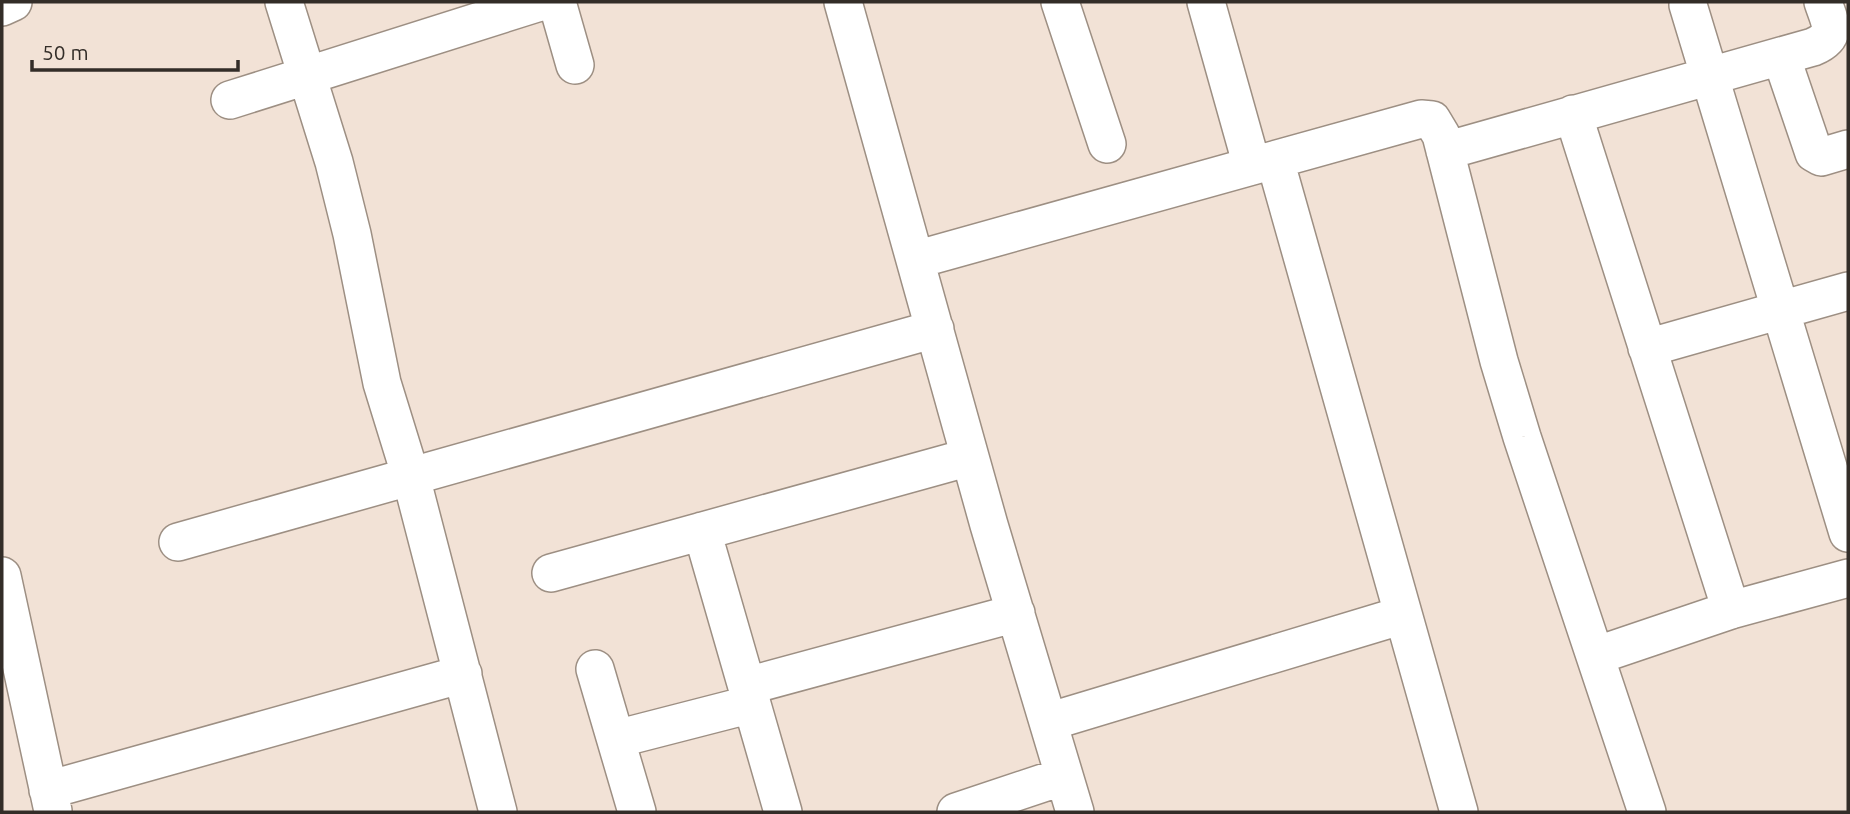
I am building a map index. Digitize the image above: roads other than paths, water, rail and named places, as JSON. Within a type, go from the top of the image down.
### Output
[{"type":"street","points":[[2,6],[13,2]]},
{"type":"street","points":[[284,2],[334,162],[352,234],[382,383],[411,477],[498,812]]},
{"type":"street","points":[[230,100],[540,2]]},
{"type":"street","points":[[557,2],[575,65]]},
{"type":"street","points":[[843,2],[970,457],[1075,812]]},
{"type":"street","points":[[1060,2],[1107,144]]},
{"type":"street","points":[[1206,2],[1263,163],[1403,615],[1459,812]]},
{"type":"street","points":[[1445,151],[1813,47],[1827,40],[1830,27],[1823,2]]},
{"type":"street","points":[[1688,5],[1848,533]]},
{"type":"street","points":[[1781,56],[1814,153],[1821,157],[1848,149]]},
{"type":"street","points":[[1573,114],[1731,610]]},
{"type":"street","points":[[915,260],[1421,119],[1435,123],[1445,151],[1499,361],[1522,437],[1647,812]]},
{"type":"street","points":[[1647,348],[1848,291]]},
{"type":"street","points":[[178,542],[934,329]]},
{"type":"street","points":[[551,573],[970,457]]},
{"type":"street","points":[[702,531],[783,812]]},
{"type":"street","points":[[2,576],[6,620],[51,801],[463,674]]},
{"type":"street","points":[[1595,656],[1731,610],[1848,578]]},
{"type":"street","points":[[616,739],[1016,613]]},
{"type":"street","points":[[1048,722],[1403,615]]},
{"type":"street","points":[[595,669],[637,812]]},
{"type":"street","points":[[956,812],[1064,776]]}]
